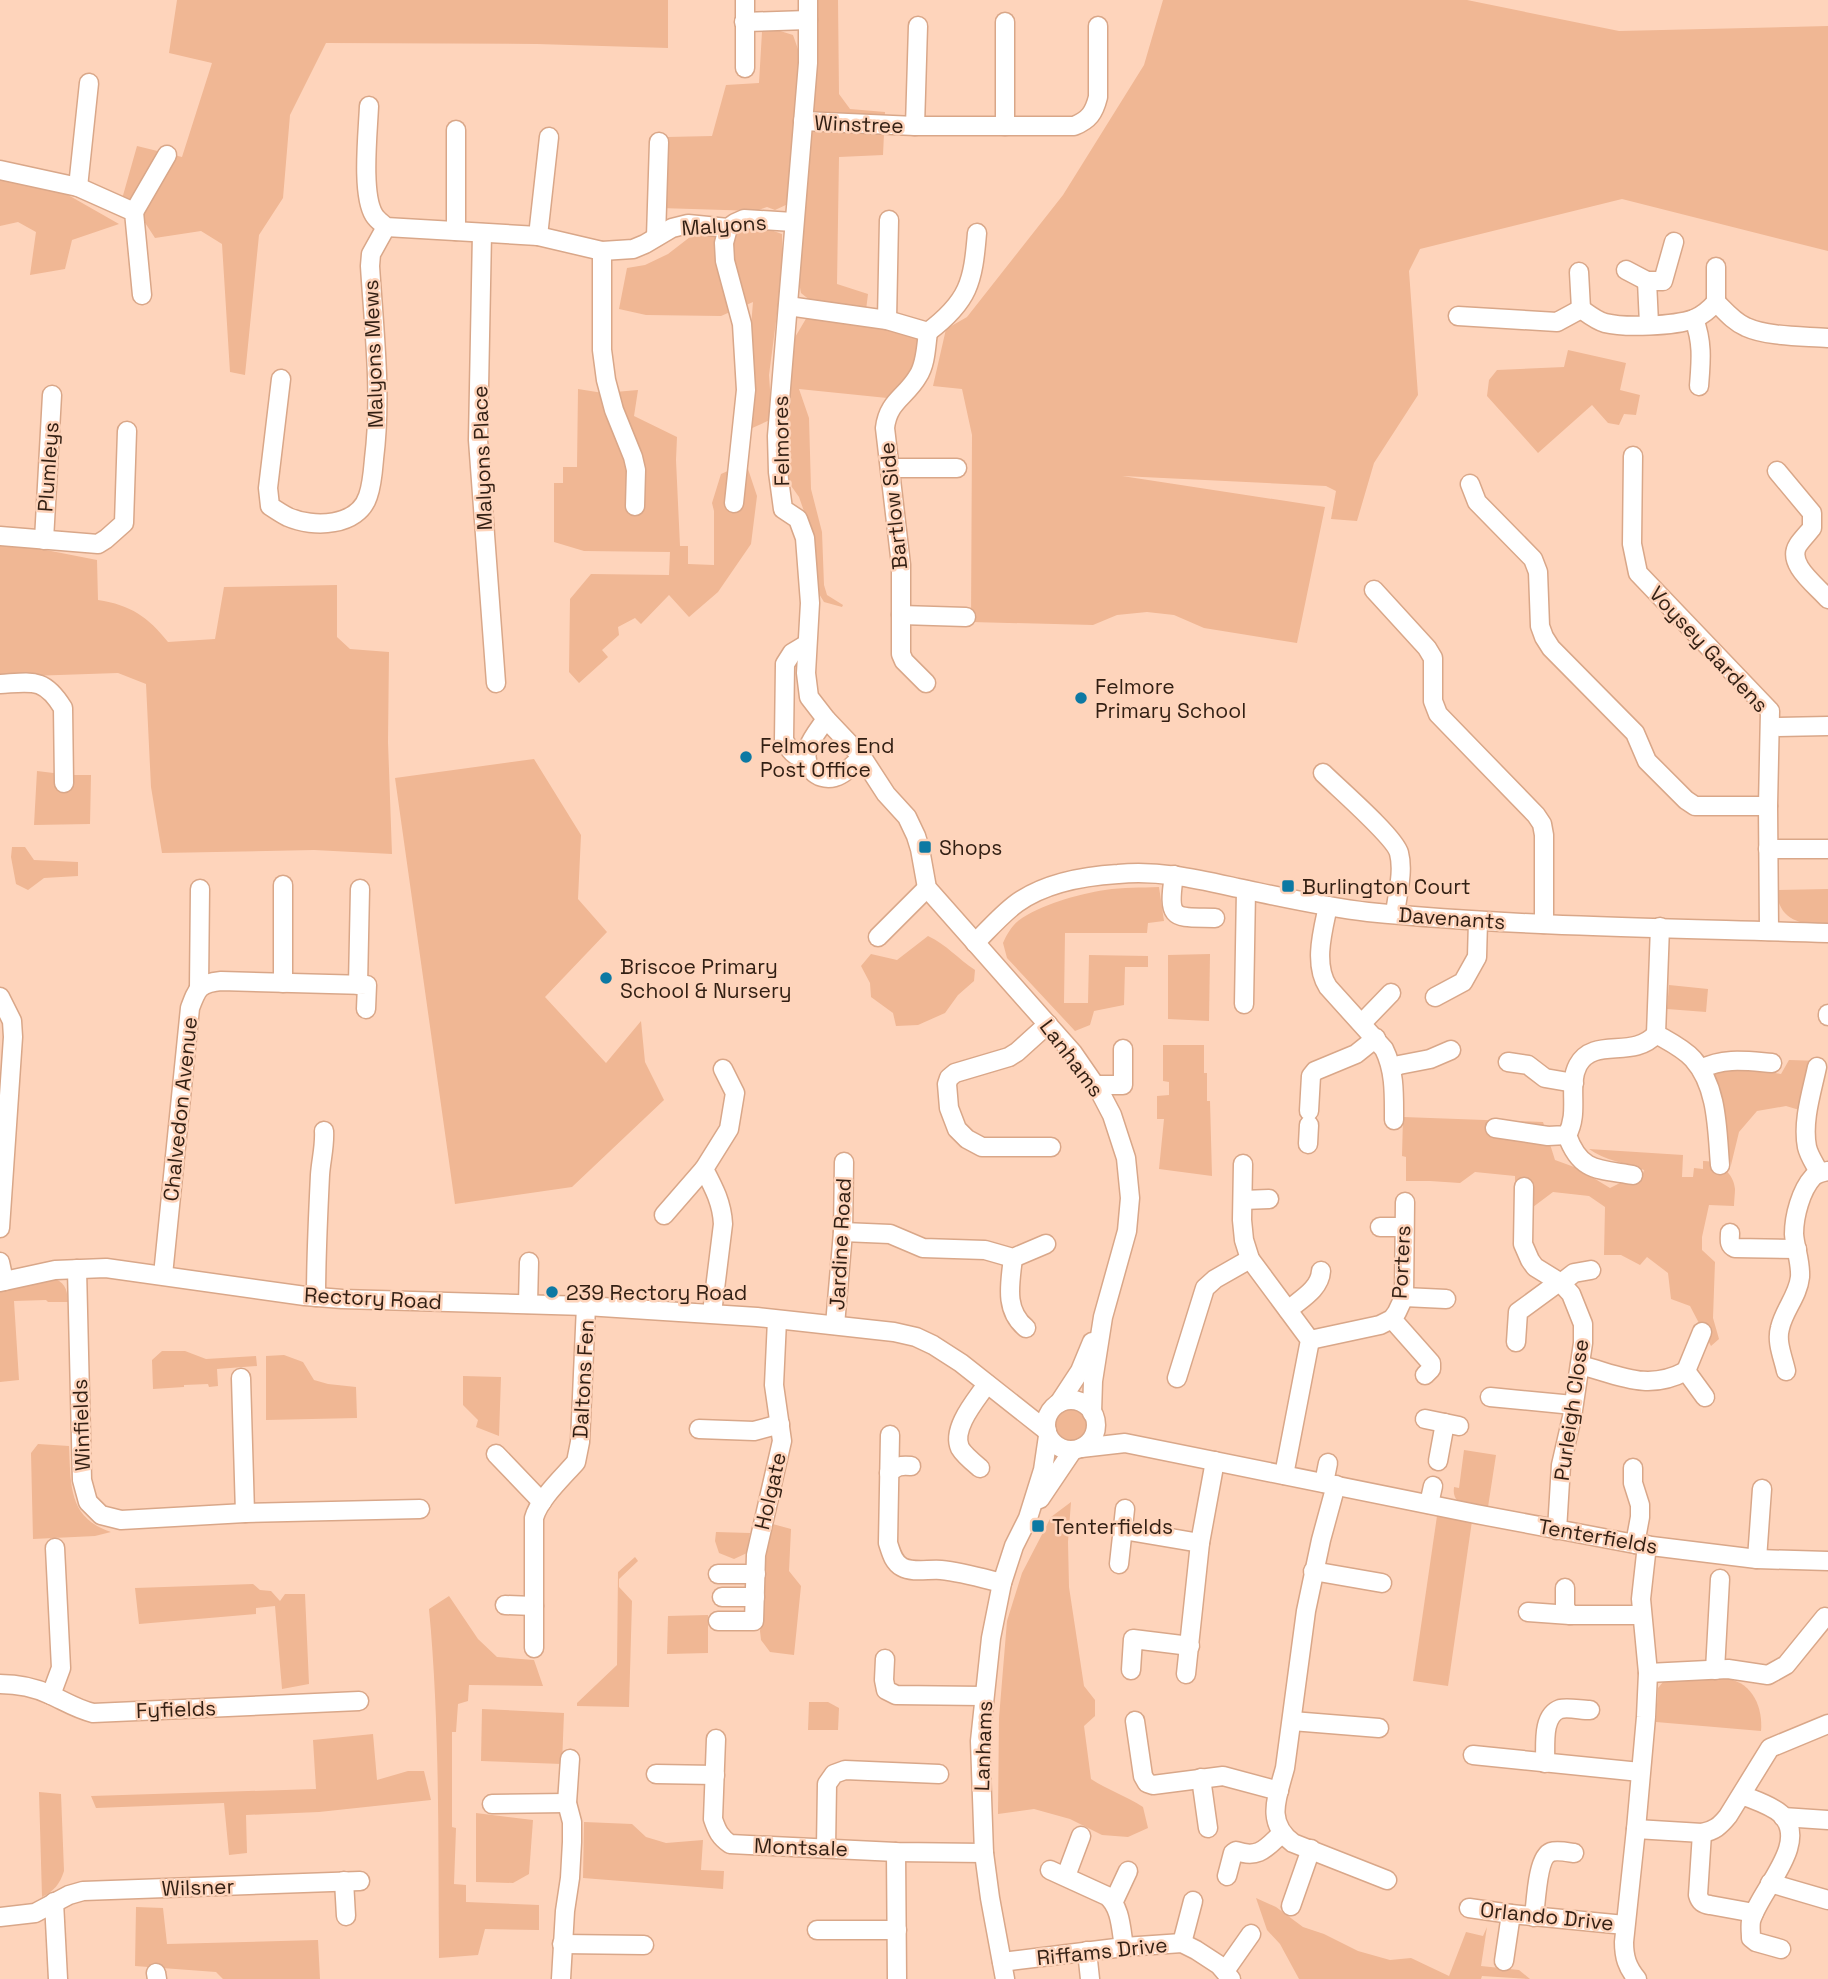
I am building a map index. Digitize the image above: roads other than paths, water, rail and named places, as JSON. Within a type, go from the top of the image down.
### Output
[{"type":"street","points":[[745,0],[745,68]]},
{"type":"street","name":"Felmores","points":[[808,0],[808,63],[777,423],[778,472],[783,509],[798,519],[804,538],[810,603],[807,644],[808,697],[862,757],[886,794],[906,817],[916,836],[927,888],[975,943]]},
{"type":"street","points":[[744,22],[808,20]]},
{"type":"street","points":[[1005,22],[1005,126]]},
{"type":"street","name":"Winstree","points":[[915,126],[918,26]]},
{"type":"street","name":"Winstree","points":[[803,121],[915,126],[1074,126],[1091,116],[1098,97],[1098,26]]},
{"type":"street","points":[[78,187],[89,83]]},
{"type":"street","points":[[369,106],[368,202],[374,217],[386,227]]},
{"type":"street","points":[[456,130],[456,232]]},
{"type":"street","points":[[538,236],[550,137]]},
{"type":"street","name":"Malyons","points":[[656,237],[659,142]]},
{"type":"street","points":[[142,295],[134,212],[167,155]]},
{"type":"street","points":[[0,170],[78,187],[134,212]]},
{"type":"street","name":"Malyons","points":[[386,227],[538,236],[602,251],[634,249],[672,228],[688,224],[729,228],[744,219],[793,222]]},
{"type":"street","points":[[887,320],[889,220]]},
{"type":"street","name":"Malyons Mews","points":[[281,379],[268,488],[270,506],[290,518],[307,522],[329,524],[342,521],[362,508],[368,498],[372,479],[378,395],[370,266],[371,254],[386,227]]},
{"type":"street","points":[[729,228],[723,243],[725,261],[742,324],[746,390],[734,503]]},
{"type":"street","name":"Malyons Place","points":[[482,233],[478,440],[496,683]]},
{"type":"street","points":[[788,306],[887,320],[929,332],[959,305],[970,285],[975,267],[977,233]]},
{"type":"street","points":[[1626,270],[1647,281],[1663,281],[1674,242]]},
{"type":"street","points":[[602,251],[602,350],[614,410],[636,470],[635,506]]},
{"type":"street","points":[[1581,309],[1602,323],[1628,326],[1694,319],[1708,311],[1716,302],[1716,267]]},
{"type":"street","points":[[1579,272],[1581,309]]},
{"type":"street","points":[[1647,281],[1649,324]]},
{"type":"street","points":[[1716,302],[1745,327],[1757,331],[1828,338]]},
{"type":"street","points":[[1458,316],[1557,322],[1581,309]]},
{"type":"street","points":[[1694,319],[1700,335],[1699,386]]},
{"type":"street","name":"Bartlow Side","points":[[926,684],[904,661],[901,654],[901,565],[886,440],[886,416],[897,399],[917,379],[929,332]]},
{"type":"street","name":"Plumleys","points":[[44,540],[52,395]]},
{"type":"street","name":"Plumleys","points":[[0,536],[98,544],[106,539],[124,523],[128,431]]},
{"type":"street","name":"Voysey Gardens","points":[[1633,456],[1632,552],[1637,572],[1770,711],[1769,931]]},
{"type":"street","points":[[890,468],[957,468]]},
{"type":"street","points":[[1777,471],[1812,513],[1812,528],[1797,546],[1794,555],[1796,564],[1828,598]]},
{"type":"street","points":[[1470,484],[1477,502],[1533,559],[1538,572],[1540,626],[1551,648],[1635,733],[1647,761],[1678,793],[1695,806],[1768,806]]},
{"type":"street","points":[[1374,590],[1433,658],[1433,701],[1438,714],[1542,824],[1544,924]]},
{"type":"street","points":[[901,615],[966,617]]},
{"type":"street","points":[[807,644],[792,653],[785,664],[784,740],[796,757],[806,760],[812,771],[824,778],[843,773],[862,757]]},
{"type":"street","points":[[0,684],[34,682],[51,690],[57,698],[63,708],[64,783]]},
{"type":"street","points":[[806,760],[813,738],[826,719]]},
{"type":"street","points":[[1771,727],[1828,726]]},
{"type":"street","points":[[1323,773],[1383,831],[1399,851],[1401,870],[1395,914]]},
{"type":"street","points":[[1768,849],[1828,849]]},
{"type":"street","name":"Davenants","points":[[975,943],[1018,902],[1051,886],[1116,874],[1159,872],[1328,906],[1395,914],[1544,924],[1828,933]]},
{"type":"street","points":[[1174,875],[1174,913],[1180,917],[1215,918]]},
{"type":"street","points":[[283,886],[283,983]]},
{"type":"street","points":[[878,937],[927,888]]},
{"type":"street","points":[[198,988],[200,889]]},
{"type":"street","points":[[360,889],[366,1009]]},
{"type":"street","points":[[1244,1004],[1246,890]]},
{"type":"street","points":[[1328,906],[1320,955],[1322,977],[1384,1049],[1394,1082],[1394,1119]]},
{"type":"street","points":[[1435,997],[1464,982],[1482,963],[1478,921]]},
{"type":"street","points":[[1633,1175],[1587,1165],[1579,1160],[1572,1150],[1569,1130],[1574,1110],[1574,1083],[1578,1066],[1590,1053],[1638,1046],[1650,1041],[1656,1034],[1660,927]]},
{"type":"street","name":"Lanhams","points":[[975,943],[1073,1053],[1096,1085],[1112,1115],[1126,1158],[1130,1198],[1126,1231],[1103,1317],[1093,1381],[1094,1418]]},
{"type":"street","name":"Chalvedon Avenue","points":[[163,1275],[190,1008],[198,988],[221,981],[363,985]]},
{"type":"street","points":[[1362,1023],[1391,993]]},
{"type":"street","points":[[0,997],[12,1021],[13,1037],[0,1228]]},
{"type":"street","points":[[1048,1024],[1009,1057],[954,1073],[949,1078],[946,1093],[957,1129],[967,1139],[982,1147],[1051,1147]]},
{"type":"street","points":[[1656,1034],[1683,1051],[1701,1069],[1707,1081],[1715,1109],[1720,1166]]},
{"type":"street","points":[[1308,1144],[1311,1076],[1315,1071],[1356,1054],[1376,1038]]},
{"type":"street","points":[[1096,1085],[1122,1085],[1123,1048]]},
{"type":"street","points":[[1392,1069],[1430,1059],[1451,1050]]},
{"type":"street","points":[[1701,1069],[1728,1060],[1772,1063]]},
{"type":"street","points":[[1508,1062],[1528,1065],[1545,1078],[1574,1083]]},
{"type":"street","points":[[1786,1371],[1780,1347],[1780,1327],[1797,1291],[1800,1276],[1794,1227],[1804,1193],[1812,1178],[1824,1172],[1806,1146],[1817,1067]]},
{"type":"street","points":[[664,1215],[704,1170],[729,1129],[735,1093],[723,1069]]},
{"type":"street","points":[[1496,1128],[1548,1136],[1569,1130]]},
{"type":"street","points":[[316,1297],[320,1170],[324,1131]]},
{"type":"street","name":"Jardine Road","points":[[835,1325],[843,1232],[844,1162]]},
{"type":"street","points":[[1243,1164],[1242,1220],[1250,1259],[1310,1340],[1284,1475]]},
{"type":"street","points":[[704,1170],[718,1197],[723,1224],[712,1313]]},
{"type":"street","name":"Purleigh Close","points":[[1524,1186],[1523,1244],[1526,1252],[1535,1267],[1560,1282],[1571,1294],[1583,1324],[1580,1365],[1561,1465],[1557,1530]]},
{"type":"street","points":[[1243,1200],[1269,1199]]},
{"type":"street","name":"Porters","points":[[1310,1340],[1392,1320],[1404,1297],[1405,1202]]},
{"type":"street","points":[[1380,1227],[1404,1227]]},
{"type":"street","points":[[843,1232],[890,1234],[923,1248],[985,1250],[1013,1258],[1046,1244]]},
{"type":"street","points":[[1730,1233],[1730,1242],[1735,1248],[1797,1249]]},
{"type":"street","points":[[1013,1258],[1011,1309],[1026,1328]]},
{"type":"street","points":[[1177,1378],[1205,1288],[1215,1279],[1250,1259]]},
{"type":"street","points":[[0,1262],[2,1281]]},
{"type":"street","points":[[528,1262],[528,1304]]},
{"type":"street","name":"Rectory Road","points":[[2,1281],[42,1272],[106,1268],[316,1297],[712,1313],[894,1332],[916,1337],[961,1363],[1047,1434]]},
{"type":"street","name":"Winfields","points":[[77,1269],[82,1480],[88,1502],[101,1515],[121,1520],[244,1513],[420,1509]]},
{"type":"street","points":[[1516,1342],[1518,1312],[1574,1273],[1591,1270]]},
{"type":"street","points":[[1288,1310],[1317,1286],[1321,1280],[1321,1271]]},
{"type":"street","points":[[1404,1297],[1446,1299]]},
{"type":"street","name":"Daltons Fen","points":[[534,1648],[534,1518],[542,1502],[578,1457],[586,1306]]},
{"type":"street","name":"Lanhams","points":[[1056,1405],[1080,1371],[1103,1317]]},
{"type":"street","name":"Holgate","points":[[718,1621],[754,1621],[756,1555],[782,1441],[773,1373],[777,1320]]},
{"type":"street","points":[[1392,1320],[1431,1363],[1431,1369],[1425,1375]]},
{"type":"street","points":[[1580,1365],[1649,1383],[1676,1377],[1686,1371],[1702,1332]]},
{"type":"street","points":[[1762,1341],[1780,1347]]},
{"type":"street","points":[[1686,1371],[1705,1397]]},
{"type":"street","points":[[241,1378],[244,1513]]},
{"type":"street","points":[[980,1468],[960,1449],[959,1435],[968,1412],[987,1384]]},
{"type":"street","points":[[1490,1397],[1573,1405]]},
{"type":"street","points":[[1015,1405],[1032,1409],[1069,1400],[1080,1402],[1089,1408],[1094,1418],[1092,1438],[1077,1449],[1061,1448],[1054,1444],[1047,1434],[1047,1416],[1056,1405]]},
{"type":"street","name":"Tenterfields","points":[[1094,1418],[1125,1443]]},
{"type":"street","points":[[1425,1419],[1452,1425],[1437,1461]]},
{"type":"street","points":[[698,1429],[754,1431],[780,1424]]},
{"type":"street","name":"Lanhams","points":[[1028,1518],[1043,1470],[1047,1434]]},
{"type":"street","points":[[890,1435],[888,1543],[892,1557],[903,1568],[939,1570],[1002,1583]]},
{"type":"street","name":"Tenterfields","points":[[1077,1449],[1125,1443],[1330,1484],[1431,1495],[1557,1530],[1702,1553],[1757,1559],[1828,1561]]},
{"type":"street","name":"Lanhams","points":[[1004,1971],[984,1853],[980,1753],[990,1638],[1002,1583],[1014,1546],[1028,1518],[1077,1449]]},
{"type":"street","points":[[496,1454],[542,1502]]},
{"type":"street","points":[[1186,1674],[1200,1544],[1215,1461]]},
{"type":"street","points":[[1328,1464],[1330,1484],[1299,1651],[1292,1721],[1275,1815],[1281,1834],[1293,1843],[1388,1880]]},
{"type":"street","points":[[889,1473],[901,1465],[911,1466]]},
{"type":"street","points":[[1633,1468],[1633,1483],[1640,1505],[1641,1615],[1648,1673],[1636,1829],[1625,1925],[1624,1953],[1627,1965],[1637,1979]]},
{"type":"street","points":[[1757,1559],[1762,1489]]},
{"type":"street","points":[[1119,1564],[1125,1508]]},
{"type":"street","points":[[1123,1530],[1200,1544]]},
{"type":"street","points":[[51,1695],[61,1668],[55,1548]]},
{"type":"street","points":[[1313,1571],[1382,1583]]},
{"type":"street","points":[[718,1574],[756,1574]]},
{"type":"street","points":[[1720,1579],[1722,1670]]},
{"type":"street","points":[[1564,1588],[1565,1607],[1570,1615]]},
{"type":"street","points":[[722,1597],[755,1597]]},
{"type":"street","points":[[505,1605],[534,1606]]},
{"type":"street","points":[[1528,1612],[1641,1615]]},
{"type":"street","points":[[1648,1673],[1722,1670],[1762,1675],[1776,1672],[1786,1665],[1825,1617]]},
{"type":"street","points":[[1131,1670],[1133,1639],[1190,1646]]},
{"type":"street","points":[[885,1659],[886,1690],[896,1695],[984,1696]]},
{"type":"street","name":"Fyfields","points":[[0,1684],[31,1687],[79,1710],[93,1713],[359,1701]]},
{"type":"street","points":[[1545,1763],[1546,1734],[1552,1714],[1562,1708],[1590,1710]]},
{"type":"street","points":[[1135,1721],[1143,1776],[1147,1783],[1153,1785],[1223,1776],[1279,1791]]},
{"type":"street","points":[[1292,1721],[1379,1728]]},
{"type":"street","points":[[1636,1829],[1702,1833],[1711,1831],[1720,1826],[1770,1748],[1828,1724]]},
{"type":"street","name":"Montsale","points":[[716,1739],[713,1819],[722,1839],[730,1844],[896,1852],[984,1853]]},
{"type":"street","points":[[1473,1755],[1640,1772]]},
{"type":"street","points":[[561,1979],[572,1842],[572,1822],[567,1803],[570,1759]]},
{"type":"street","points":[[826,1848],[827,1784],[834,1774],[845,1770],[939,1774]]},
{"type":"street","points":[[656,1774],[715,1776]]},
{"type":"street","points":[[1201,1778],[1208,1828]]},
{"type":"street","points":[[1742,1795],[1783,1816],[1791,1834],[1786,1855],[1751,1923],[1751,1938],[1781,1949]]},
{"type":"street","points":[[492,1804],[567,1803]]},
{"type":"street","points":[[1783,1816],[1828,1820]]},
{"type":"street","points":[[1702,1833],[1698,1895],[1700,1900],[1710,1905],[1754,1913]]},
{"type":"street","points":[[1227,1876],[1233,1853],[1237,1851],[1255,1855],[1281,1834]]},
{"type":"street","points":[[1080,1836],[1058,1873],[1107,1895],[1114,1901],[1125,1947]]},
{"type":"street","points":[[1291,1906],[1311,1849]]},
{"type":"street","points":[[1534,1917],[1540,1872],[1547,1854],[1553,1851],[1574,1853]]},
{"type":"street","points":[[896,1852],[897,1979]]},
{"type":"street","points":[[1114,1901],[1128,1871]]},
{"type":"street","name":"Wilsner","points":[[0,1917],[35,1913],[69,1895],[83,1891],[352,1881],[346,1916]]},
{"type":"street","points":[[1770,1883],[1828,1900]]},
{"type":"street","points":[[1182,1944],[1193,1901]]},
{"type":"street","points":[[54,1902],[58,1979]]},
{"type":"street","name":"Orlando Drive","points":[[1469,1908],[1625,1925]]},
{"type":"street","points":[[1504,1961],[1511,1914]]},
{"type":"street","points":[[817,1930],[897,1930]]},
{"type":"street","points":[[1228,1975],[1251,1934]]},
{"type":"street","points":[[562,1944],[644,1945]]},
{"type":"street","name":"Riffams Drive","points":[[1004,1971],[1087,1951],[1182,1944],[1196,1950],[1228,1975]]},
{"type":"street","points":[[1087,1951],[1090,1979]]},
{"type":"place","name":"Felmore Primary School","points":[[1081,698]]},
{"type":"place","name":"Felmores End Post Office","points":[[746,757]]},
{"type":"place","name":"Shops","points":[[925,847]]},
{"type":"place","name":"Burlington Court","points":[[1288,886]]},
{"type":"place","name":"Briscoe Primary School & Nursery","points":[[606,978]]},
{"type":"place","name":"239 Rectory Road","points":[[552,1292]]},
{"type":"place","name":"Tenterfields","points":[[1038,1526]]}]
